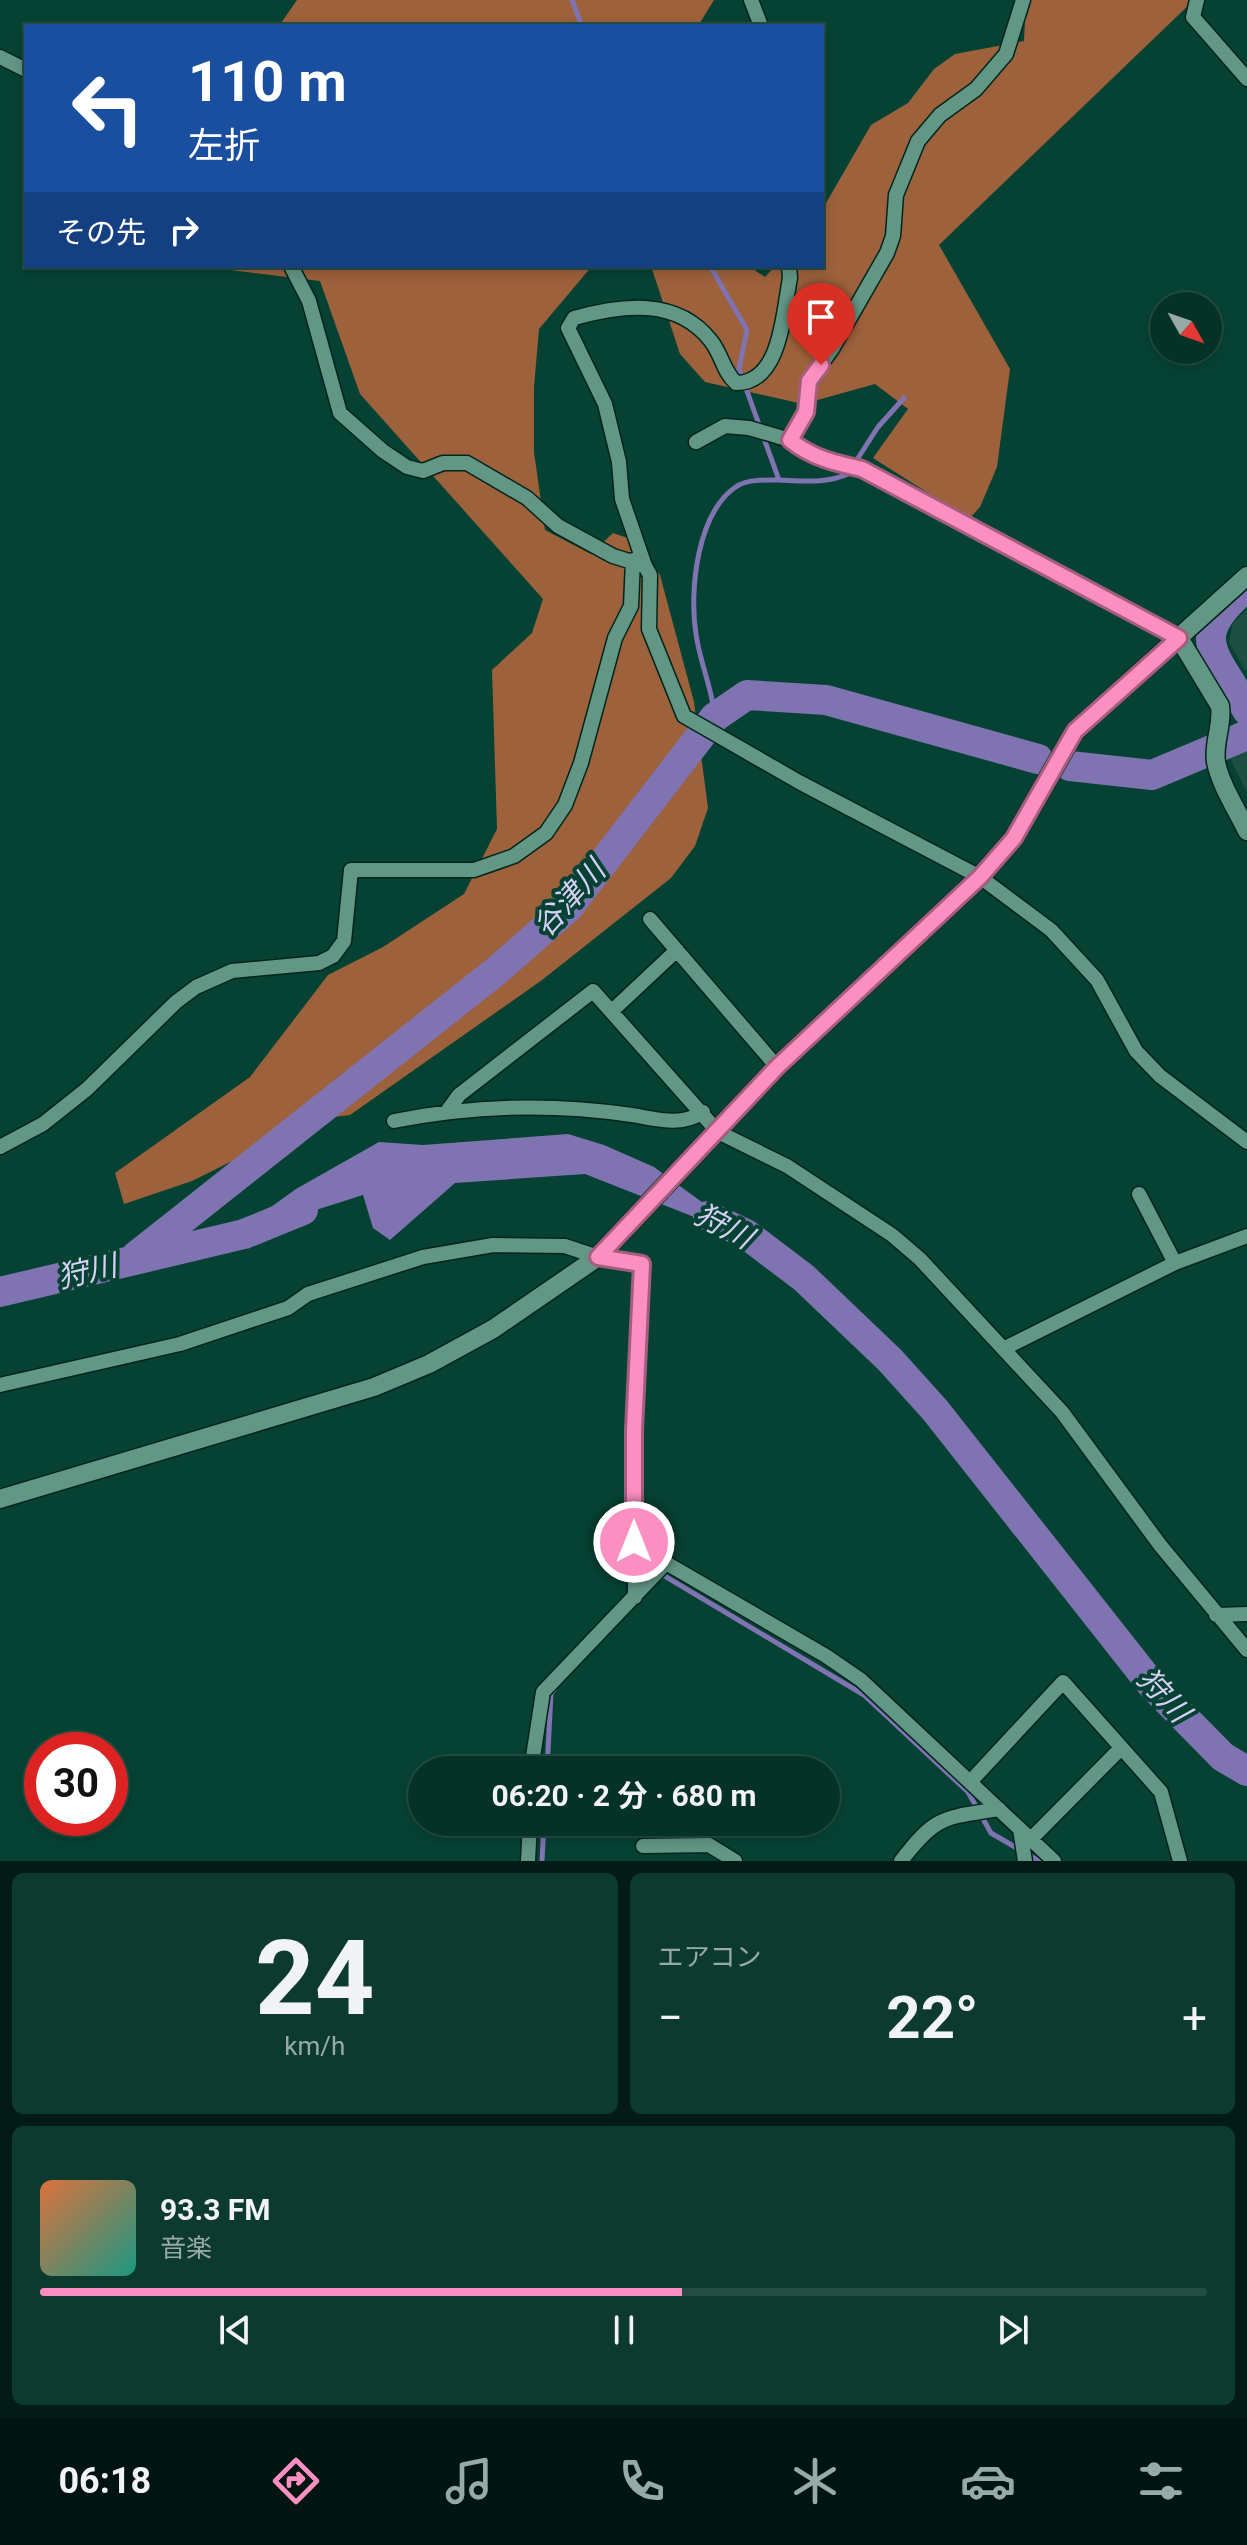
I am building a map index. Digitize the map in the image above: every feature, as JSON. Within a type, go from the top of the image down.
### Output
[{"type":"street","points":[[751,0],[760,24]]},
{"type":"street","points":[[790,440],[806,412],[809,381],[832,349],[887,253],[893,236],[896,195],[918,141],[940,115],[976,89],[1006,54],[1023,0]]},
{"type":"street","points":[[1197,0],[1193,17],[1247,79]]},
{"type":"street","points":[[0,57],[24,69]]},
{"type":"street","points":[[292,268],[309,301],[340,413],[383,451],[407,467],[423,471],[443,463],[467,463],[527,498],[558,526],[613,556],[639,563],[650,575],[649,629],[684,716],[799,782],[980,877],[1051,930],[1078,955],[1097,980],[1136,1051],[1160,1076],[1247,1142]]},
{"type":"street","points":[[0,1147],[43,1124],[87,1089],[176,1002],[196,987],[232,971],[319,963],[333,956],[344,941],[351,870],[474,870],[514,856],[546,833],[565,805],[576,777],[615,638],[631,606],[639,563],[622,499],[619,462],[605,404],[568,328],[574,318],[603,310],[630,306],[658,308],[696,324],[721,355],[727,374],[736,383],[751,383],[770,364],[790,278],[789,268]]},
{"type":"street","points":[[696,442],[725,426],[749,428],[790,440],[822,460],[862,469],[1179,638],[1220,706],[1222,719],[1216,734],[1216,764],[1247,831]]},
{"type":"street","points":[[0,1499],[374,1387],[429,1364],[493,1329],[604,1251],[777,1067],[980,877],[1014,838],[1075,731],[1247,576]]},
{"type":"street","points":[[650,919],[777,1067]]},
{"type":"street","points":[[613,1010],[677,950]]},
{"type":"street","points":[[448,1110],[459,1095],[593,991],[718,1132],[787,1166],[892,1235],[920,1259],[1062,1412],[1216,1615],[1247,1650]]},
{"type":"street","points":[[394,1121],[448,1110],[557,1106],[682,1122],[703,1112]]},
{"type":"street","points":[[1139,1194],[1175,1263]]},
{"type":"street","points":[[1005,1348],[1175,1263],[1247,1236]]},
{"type":"street","points":[[0,1385],[180,1344],[288,1308],[308,1294],[423,1257],[493,1245],[565,1246],[604,1251],[642,1264],[634,1430],[635,1597]]},
{"type":"street","points":[[533,1756],[543,1692],[666,1563],[861,1680],[1054,1861]]},
{"type":"street","points":[[1216,1615],[1247,1614]]},
{"type":"street","points":[[970,1782],[1063,1682],[1161,1792],[1180,1861]]},
{"type":"street","points":[[1025,1861],[1026,1834],[1121,1748]]},
{"type":"street","points":[[901,1861],[933,1824],[946,1818],[999,1809]]},
{"type":"street","points":[[528,1861],[529,1836]]},
{"type":"street","points":[[643,1846],[709,1845],[735,1861]]},
{"type":"shaded area","points":[[297,0],[714,0],[699,24],[280,24]]},
{"type":"shaded area","points":[[1026,0],[1194,0],[939,245],[1010,369],[997,467],[980,507],[969,519],[873,458],[908,409],[875,384],[803,404],[705,382],[680,354],[652,268],[751,268],[765,277],[773,268],[824,268],[824,207],[871,125],[908,103],[934,69],[955,54],[1024,41]]},
{"type":"shaded area","points":[[214,268],[590,268],[539,329],[534,387],[534,452],[545,530],[591,554],[613,533],[628,538],[646,554],[660,575],[694,702],[708,808],[695,846],[671,878],[542,980],[350,1115],[317,1119],[192,1181],[124,1204],[115,1173],[250,1077],[328,975],[383,947],[464,894],[497,829],[492,670],[532,633],[543,599],[360,394],[320,281]]},
{"type":"shaded area","points":[[1247,610],[1247,673],[1229,643],[1233,623]]},
{"type":"shaded area","points":[[1247,742],[1247,793],[1230,758],[1233,750]]},
{"type":"water","points":[[568,1134],[604,1145],[654,1167],[755,1241],[585,1174],[455,1183],[390,1240],[373,1228],[363,1195],[228,1238],[296,1189],[379,1142],[423,1145]]},
{"type":"waterway","points":[[572,0],[581,24]]},
{"type":"waterway","points":[[711,268],[747,330],[739,369],[779,480],[742,484],[723,498],[713,514],[699,554],[694,616],[715,717]]},
{"type":"waterway","points":[[858,458],[878,427],[904,398]]},
{"type":"waterway","points":[[779,480],[824,480],[850,473]]},
{"type":"waterway","name":"谷津川","points":[[1245,588],[1216,620],[1211,634],[1217,659],[1247,710]]},
{"type":"waterway","name":"谷津川","points":[[136,1256],[495,972],[568,908],[715,717],[747,695],[826,700],[1038,759]]},
{"type":"waterway","name":"谷津川","points":[[1070,766],[1152,775],[1247,735]]},
{"type":"waterway","name":"狩川","points":[[0,1292],[244,1234],[303,1210]]},
{"type":"waterway","name":"狩川","points":[[708,1216],[746,1234],[804,1278],[890,1360],[935,1410],[1152,1685],[1223,1757],[1247,1771]]},
{"type":"waterway","points":[[660,1578],[663,1575],[864,1695],[968,1792],[991,1833],[1039,1861]]},
{"type":"waterway","points":[[548,1756],[551,1693],[554,1690]]},
{"type":"waterway","points":[[542,1861],[543,1836]]},
{"type":"route","points":[[634,1542],[634,1430],[642,1264],[598,1257],[777,1067],[980,877],[1014,838],[1075,731],[1179,638],[862,469],[822,460],[801,449],[790,440],[806,412],[809,381],[821,365]]}]
